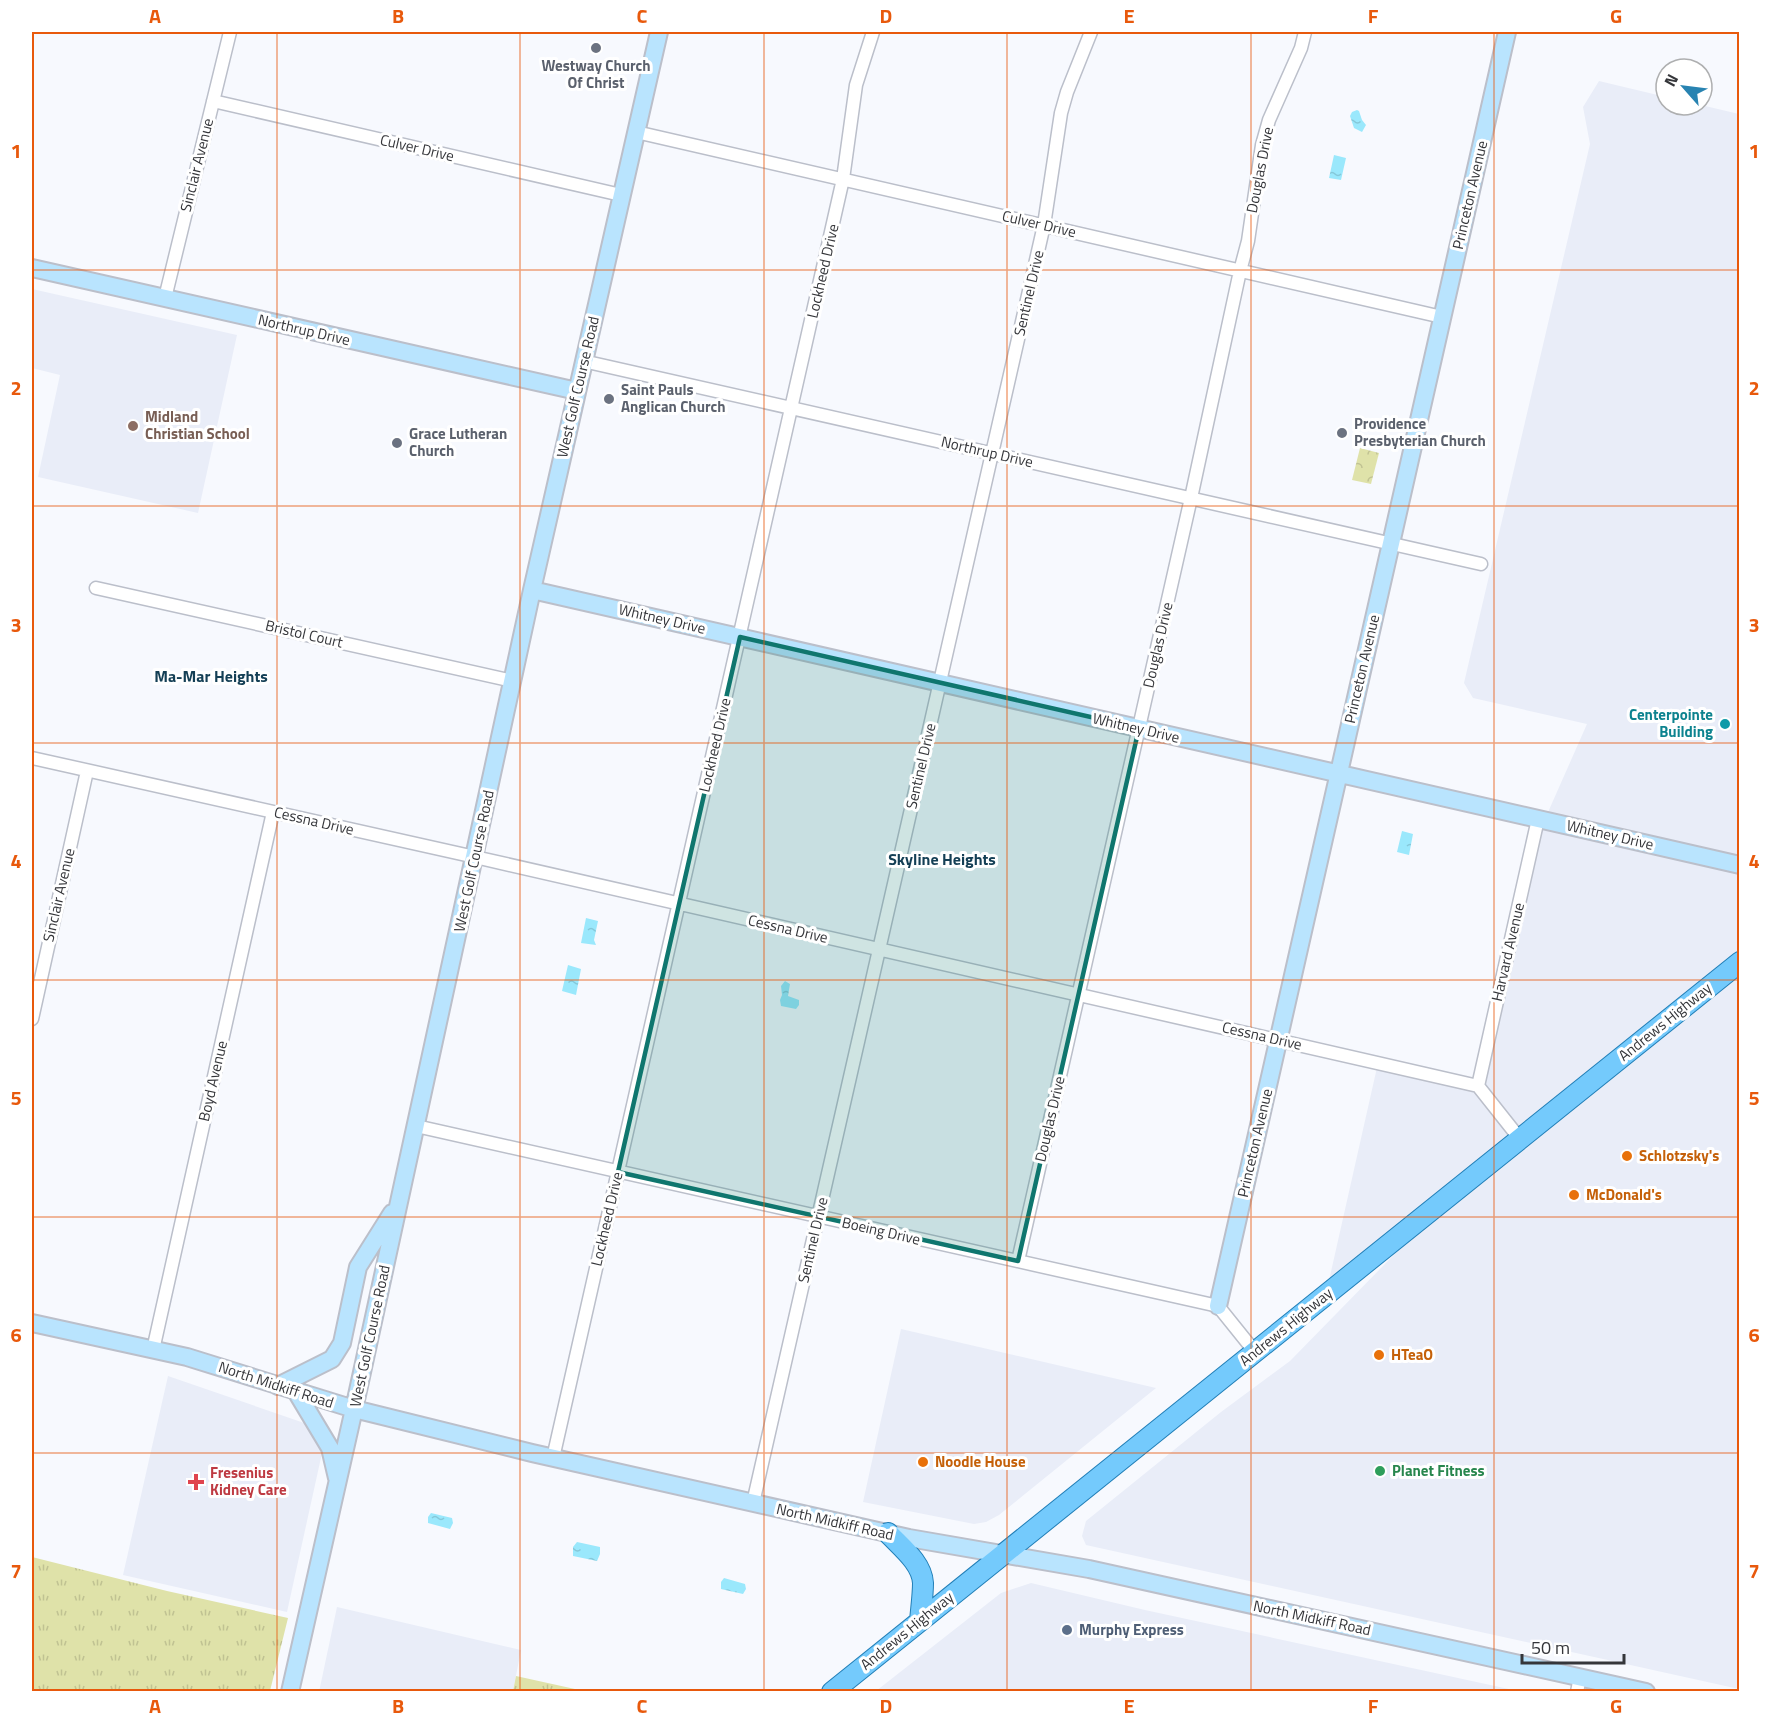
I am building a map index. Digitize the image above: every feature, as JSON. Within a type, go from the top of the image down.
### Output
[{"type":"main road","name":"West Golf Course Road","points":[[290,1692],[338,1483],[532,590],[658,32]]},
{"type":"main road","name":"Princeton Avenue","points":[[1218,1306],[1507,32]]},
{"type":"main road","name":"Northrup Drive","points":[[32,268],[577,391]]},
{"type":"main road","name":"Whitney Drive","points":[[532,590],[1740,865]]},
{"type":"main road","name":"Andrews Highway","points":[[832,1692],[1740,962]]},
{"type":"main road","points":[[278,1386],[332,1359],[342,1343],[358,1267],[399,1202]]},
{"type":"main road","name":"North Midkiff Road","points":[[32,1323],[187,1357],[354,1409],[553,1458],[888,1533],[1100,1571],[1579,1684],[1646,1692]]},
{"type":"main road","points":[[297,1392],[330,1448],[338,1483]]},
{"type":"main road","points":[[888,1533],[920,1571],[923,1582],[920,1621]]},
{"type":"street","name":"Sinclair Avenue","points":[[165,298],[230,32]]},
{"type":"street","name":"Lockheed Drive","points":[[553,1458],[843,180],[856,85],[873,32]]},
{"type":"street","name":"Sentinel Drive","points":[[753,1503],[1044,225],[1061,113],[1066,92],[1091,32]]},
{"type":"street","name":"Douglas Drive","points":[[1018,1261],[1248,241],[1262,145],[1269,120],[1301,48],[1305,32]]},
{"type":"street","name":"Culver Drive","points":[[213,101],[621,195]]},
{"type":"street","name":"Culver Drive","points":[[636,132],[1442,317]]},
{"type":"street","name":"Northrup Drive","points":[[584,361],[1481,564]]},
{"type":"street","name":"Bristol Court","points":[[96,588],[513,681]]},
{"type":"street","name":"Cessna Drive","points":[[32,758],[1478,1086]]},
{"type":"street","name":"Sinclair Avenue","points":[[32,1019],[87,771]]},
{"type":"street","name":"Boyd Avenue","points":[[153,1350],[273,812]]},
{"type":"street","name":"Harvard Avenue","points":[[1478,1086],[1538,819]]},
{"type":"street","points":[[1478,1086],[1520,1139]]},
{"type":"street","name":"Boeing Drive","points":[[416,1126],[1218,1306]]},
{"type":"street","points":[[1218,1306],[1255,1352]]},
{"type":"highlighted area","points":[[740,637],[1139,728],[1018,1261],[618,1172]]},
{"type":"shaded area","points":[[1599,81],[1654,94],[1654,117],[1714,117],[1714,108],[1739,114],[1739,1689],[1086,1545],[1082,1536],[1086,1521],[1221,1412],[1290,1361],[1471,1176],[1328,1285],[1378,1063],[1477,1085],[1539,818],[1545,819],[1587,724],[1473,698],[1464,683],[1590,144],[1583,107]]},
{"type":"shaded area","name":"Midland Christian School","points":[[32,289],[237,335],[198,513],[38,477],[60,375],[32,368]]},
{"type":"shaded area","points":[[901,1329],[1156,1388],[999,1515],[986,1522],[974,1524],[863,1502]]},
{"type":"shaded area","points":[[168,1376],[310,1425],[324,1444],[287,1612],[123,1575]]},
{"type":"shaded area","points":[[1031,1583],[1518,1691],[876,1691],[1001,1593]]},
{"type":"shaded area","points":[[337,1607],[521,1650],[513,1691],[319,1692]]},
{"type":"green space","points":[[1360,448],[1379,453],[1371,484],[1352,480]]},
{"type":"green space","points":[[32,1557],[288,1618],[270,1691],[32,1691]]},
{"type":"green space","points":[[516,1676],[584,1691],[513,1691]]},
{"type":"water","points":[[1357,110],[1366,125],[1362,132],[1354,128],[1350,116]]},
{"type":"water","points":[[1334,155],[1346,158],[1341,180],[1329,178]]},
{"type":"water","points":[[1402,831],[1413,834],[1409,855],[1397,852]]},
{"type":"water","points":[[586,918],[598,921],[594,940],[596,945],[581,943]]},
{"type":"water","points":[[568,965],[581,969],[576,995],[562,991]]},
{"type":"water","points":[[785,981],[790,984],[788,996],[799,1000],[796,1009],[781,1006],[781,986]]},
{"type":"water","points":[[431,1513],[452,1518],[453,1523],[450,1529],[428,1523]]},
{"type":"water","points":[[577,1542],[600,1547],[597,1561],[573,1556],[573,1547]]},
{"type":"water","points":[[724,1578],[745,1584],[746,1589],[743,1594],[721,1589],[721,1582]]},
{"type":"place","name":"Westway Church Of Christ","points":[[596,48]]},
{"type":"place","name":"Saint Pauls Anglican Church","points":[[609,399]]},
{"type":"place","name":"Midland Christian School","points":[[133,426]]},
{"type":"place","name":"Providence Presbyterian Church","points":[[1342,433]]},
{"type":"place","name":"Grace Lutheran Church","points":[[397,443]]},
{"type":"place","name":"Centerpointe Building","points":[[1725,724]]},
{"type":"place","name":"Schlotzsky's","points":[[1627,1156]]},
{"type":"place","name":"McDonald's","points":[[1574,1195]]},
{"type":"place","name":"HTeaO","points":[[1379,1355]]},
{"type":"place","name":"Noodle House","points":[[923,1462]]},
{"type":"place","name":"Planet Fitness","points":[[1380,1471]]},
{"type":"place","name":"Fresenius Kidney Care","points":[[196,1482]]},
{"type":"place","name":"Murphy Express","points":[[1067,1630]]},
{"type":"district","name":"Ma-Mar Heights","points":[[211,676]]},
{"type":"district","name":"Skyline Heights","points":[[942,859]]}]
